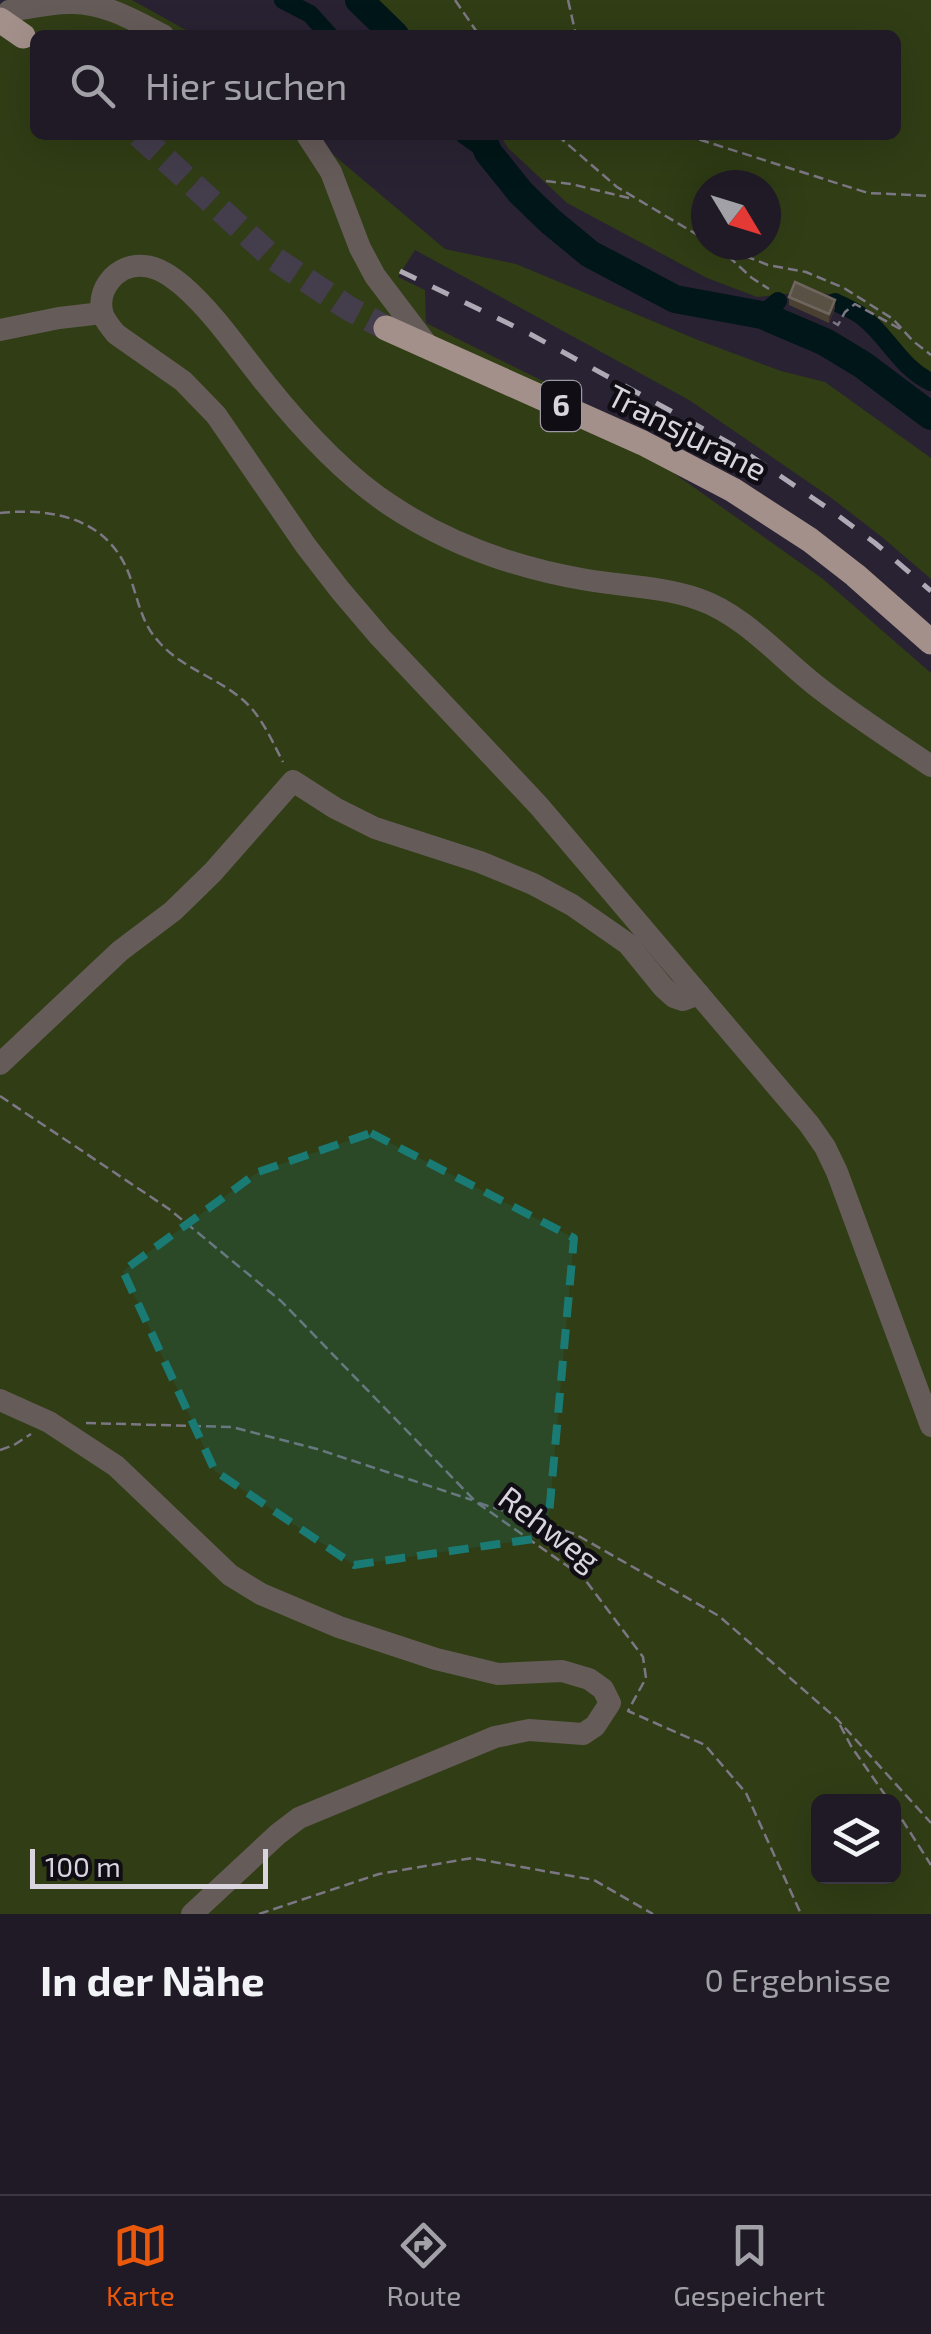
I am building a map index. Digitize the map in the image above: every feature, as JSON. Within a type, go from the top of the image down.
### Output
[{"type":"main road","points":[[5,16],[23,36]]},
{"type":"main road","name":"Transjurane","points":[[386,328],[420,337],[643,442],[746,498],[840,563],[931,642]]},
{"type":"street","points":[[5,16],[78,2],[117,13],[152,30]]},
{"type":"street","points":[[310,140],[331,172],[375,276],[420,337]]},
{"type":"street","points":[[931,766],[818,687],[718,608],[670,592],[511,564],[443,535],[389,504],[324,449],[275,395],[212,314],[175,279],[158,269],[135,266],[113,276],[106,287],[102,313],[116,334],[183,381],[216,415],[340,590],[538,806],[825,1146],[931,1426]]},
{"type":"street","points":[[0,330],[102,313]]},
{"type":"street","points":[[0,1064],[213,872],[290,774],[335,808],[375,828],[480,862],[533,884],[628,944],[674,997],[683,1000],[699,994]]},
{"type":"street","points":[[0,1400],[49,1422],[116,1466],[230,1575],[261,1594],[339,1627],[436,1659],[498,1674],[562,1671],[588,1679],[603,1689],[610,1704],[596,1726],[583,1734],[529,1730],[496,1737],[299,1818],[192,1914]]},
{"type":"path","points":[[456,0],[476,30]]},
{"type":"path","points":[[568,0],[575,30]]},
{"type":"path","points":[[563,140],[617,187],[691,231]]},
{"type":"path","points":[[701,140],[868,194],[931,196]]},
{"type":"path","points":[[546,181],[639,201]]},
{"type":"path","points":[[732,260],[770,289]]},
{"type":"path","points":[[757,260],[806,272],[869,302],[896,321],[913,342],[931,355]]},
{"type":"path","points":[[833,322],[838,324],[854,304],[904,331]]},
{"type":"path","points":[[0,513],[25,510],[66,517],[85,523],[104,536],[125,565],[144,622],[157,640],[174,658],[253,709],[290,774]]},
{"type":"path","points":[[0,1096],[169,1209],[281,1301],[476,1502]]},
{"type":"path","points":[[0,1450],[49,1422]]},
{"type":"path","points":[[86,1423],[232,1427],[317,1449],[574,1534],[719,1616],[837,1719],[931,1823]]},
{"type":"path","name":"Rehweg","points":[[476,1502],[583,1577],[643,1657],[646,1678],[628,1711],[705,1744],[746,1793],[801,1914]]},
{"type":"path","points":[[837,1719],[884,1794]]},
{"type":"path","points":[[901,1818],[931,1865]]},
{"type":"path","points":[[259,1914],[378,1874],[472,1858],[594,1880],[652,1914]]},
{"type":"highlighted area","points":[[371,1133],[574,1238],[547,1537],[354,1565],[215,1471],[123,1271],[258,1172]]},
{"type":"green space","points":[[13,0],[132,0],[186,30],[30,30],[30,140],[320,140],[445,249],[516,264],[698,340],[781,371],[825,382],[931,458],[931,579],[830,497],[689,400],[415,250],[398,277],[425,290],[426,323],[547,383],[823,579],[931,673],[931,1914],[0,1914],[0,4]]},
{"type":"green space","points":[[378,0],[931,0],[931,383],[918,374],[872,318],[833,294],[757,297],[707,278],[567,203],[503,140],[901,140],[901,30],[409,30]]},
{"type":"building","points":[[795,282],[835,300],[829,314],[789,297]]},
{"type":"waterway","points":[[283,0],[310,14],[324,30]]},
{"type":"waterway","points":[[359,0],[390,30]]},
{"type":"waterway","points":[[471,140],[488,152]]},
{"type":"waterway","points":[[484,140],[488,152],[521,193],[590,254],[675,299],[762,315],[825,342],[931,416]]},
{"type":"waterway","points":[[762,315],[778,301]]},
{"type":"waterway","points":[[835,302],[864,318],[911,369],[931,382]]},
{"type":"tunnel","points":[[144,140],[272,257],[348,308],[386,328]]},
{"type":"railway","points":[[400,271],[530,334],[742,450],[875,543],[931,591]]}]
